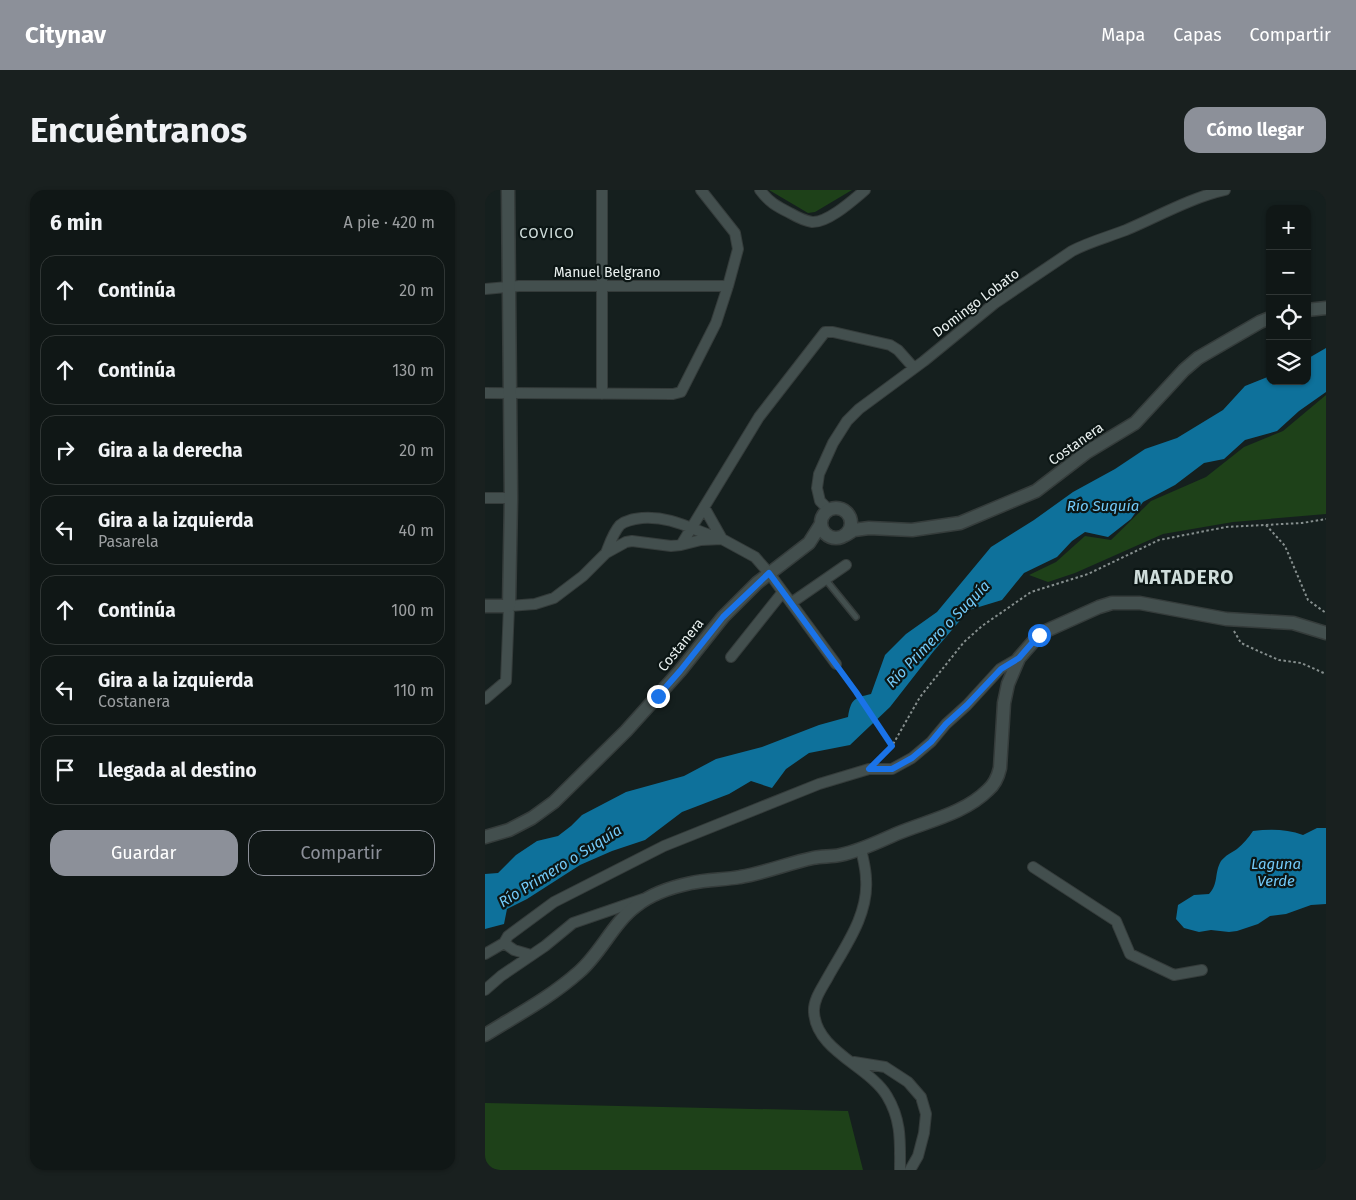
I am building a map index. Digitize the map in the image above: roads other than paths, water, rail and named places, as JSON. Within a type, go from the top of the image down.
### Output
[{"type":"street","points":[[485,699],[503,685],[507,676],[511,498],[508,190]]},
{"type":"street","points":[[602,190],[602,394]]},
{"type":"street","points":[[485,393],[673,394],[681,392],[710,335],[728,286],[738,249],[736,237],[701,190]]},
{"type":"street","points":[[760,190],[769,202],[810,222],[815,222],[843,208],[865,190]]},
{"type":"street","name":"Domingo Lobato","points":[[829,510],[820,501],[817,488],[819,474],[833,443],[847,421],[859,409],[995,304],[1072,251],[1187,202],[1225,190]]},
{"type":"street","name":"Manuel Belgrano","points":[[485,289],[509,287],[728,286]]},
{"type":"street","points":[[1311,310],[1326,308]]},
{"type":"street","name":"Costanera","points":[[485,837],[501,833],[532,818],[554,802],[626,731],[680,671],[723,617],[769,573],[809,543],[821,538],[837,539],[854,530],[869,528],[912,530],[960,523],[1036,491],[1087,452],[1135,422],[1184,370],[1198,358],[1266,320]]},
{"type":"street","points":[[681,545],[759,417],[825,332],[884,342],[898,350],[913,368]]},
{"type":"street","points":[[485,498],[511,498]]},
{"type":"street","points":[[704,507],[723,540]]},
{"type":"street","name":"Costanera","points":[[809,543],[821,524],[823,516],[833,508],[843,510],[856,522],[869,528]]},
{"type":"street","points":[[846,535],[851,526],[850,516]]},
{"type":"street","points":[[606,552],[614,533],[621,524],[634,519],[662,518],[675,521],[723,540],[755,557],[769,573],[836,664]]},
{"type":"street","points":[[821,524],[824,533],[832,538]]},
{"type":"street","points":[[485,606],[535,604],[554,598],[583,576],[606,552],[632,541],[671,546],[701,540],[723,540]]},
{"type":"street","points":[[791,603],[846,565]]},
{"type":"street","points":[[731,657],[782,593]]},
{"type":"street","points":[[485,990],[501,976],[545,946],[573,922],[690,883],[747,876],[814,858],[861,850],[953,812],[981,796],[994,785],[1000,768],[1004,703],[1013,668],[1019,658],[1039,635],[1099,606],[1112,603],[1140,602],[1226,619],[1293,622],[1326,633]]},
{"type":"street","points":[[485,954],[504,944],[508,936],[555,902],[664,846],[819,784],[869,769],[892,769],[912,758],[931,742],[946,724],[1001,669],[1019,658]]},
{"type":"street","points":[[485,690],[497,690]]},
{"type":"street","points":[[861,850],[867,881],[865,903],[859,920],[817,996],[814,1012],[820,1033],[828,1043],[872,1077],[887,1095],[900,1129],[900,1170]]},
{"type":"street","points":[[1033,867],[1116,921],[1130,954],[1174,975],[1202,970]]},
{"type":"street","points":[[485,1035],[544,998],[575,975],[590,962],[625,916],[635,906],[649,897]]},
{"type":"street","points":[[504,944],[531,955]]},
{"type":"street","points":[[851,1062],[885,1068],[908,1082],[921,1097],[926,1114],[924,1133],[918,1156],[910,1170]]},
{"type":"lane","points":[[825,579],[856,617]]},
{"type":"water","name":"Río Suquía","points":[[1326,348],[1326,392],[1299,411],[1277,431],[1245,440],[1224,459],[1204,463],[1175,485],[1143,502],[1131,519],[1108,537],[1085,532],[1072,541],[1057,557],[1024,573],[1002,600],[969,610],[890,707],[850,745],[809,753],[786,769],[772,788],[751,781],[729,794],[682,812],[645,840],[612,851],[580,865],[527,899],[507,909],[504,924],[485,929],[485,874],[498,873],[516,855],[537,841],[558,836],[582,815],[626,792],[684,776],[716,759],[762,747],[819,725],[848,717],[850,706],[854,700],[871,694],[885,655],[906,634],[937,612],[991,547],[1034,520],[1073,492],[1115,469],[1145,449],[1177,438],[1223,410],[1245,386],[1266,378],[1266,385],[1311,385],[1311,357]]},
{"type":"water","name":"Laguna Verde","points":[[1317,828],[1326,828],[1326,904],[1311,905],[1286,914],[1270,916],[1258,924],[1229,932],[1211,930],[1199,932],[1184,928],[1176,919],[1178,905],[1194,895],[1209,894],[1214,886],[1221,861],[1239,847],[1253,831],[1278,830],[1303,835]]},
{"type":"district","name":"COVICO","points":[[547,233]]},
{"type":"district","name":"MATADERO","points":[[1184,577]]},
{"type":"water label","name":"Río Primero o Suquía","points":[[938,634]]},
{"type":"water label","name":"Río Primero o Suquía","points":[[560,866]]}]
